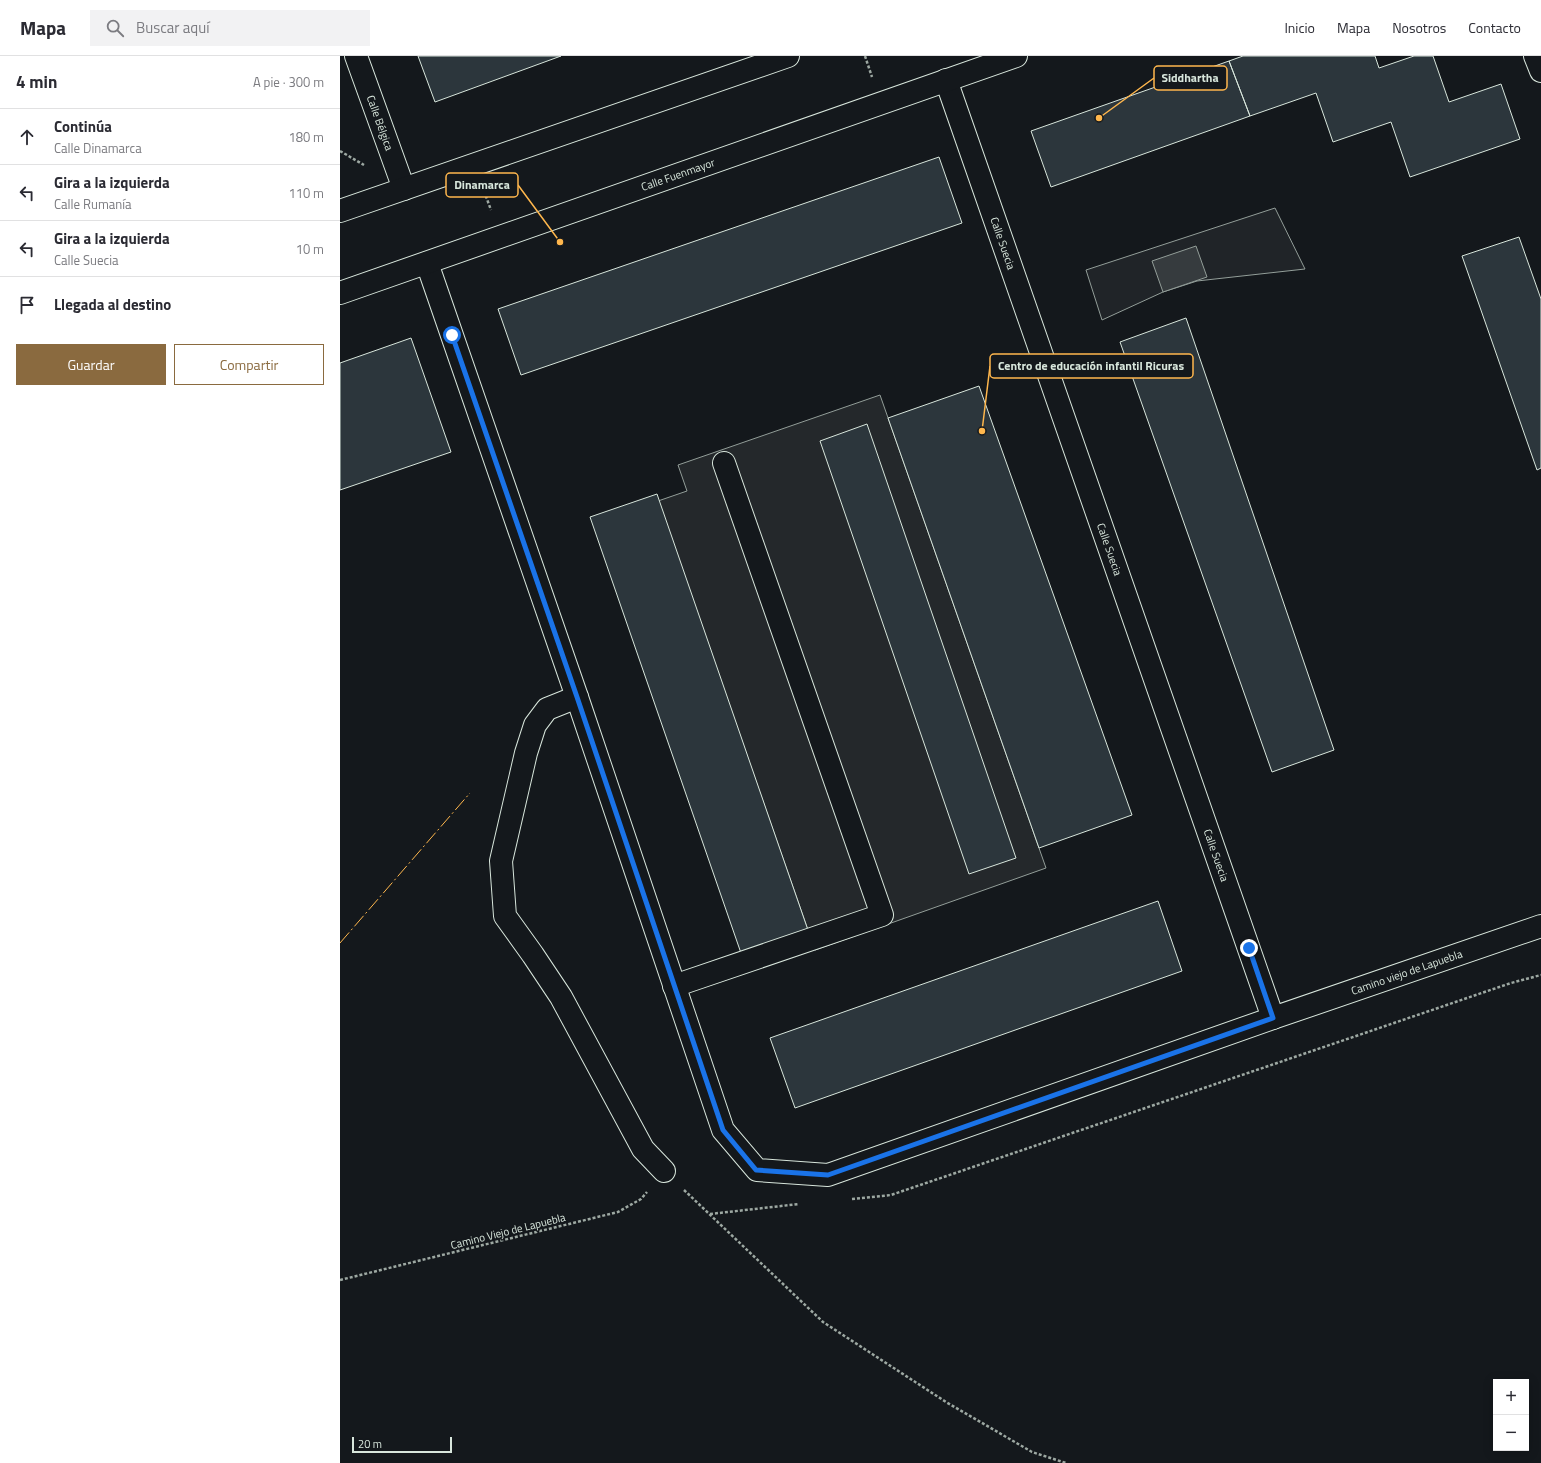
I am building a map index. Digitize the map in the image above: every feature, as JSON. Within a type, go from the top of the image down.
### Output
[{"type":"street","name":"Calle Bélgica","points":[[356,56],[404,189]]},
{"type":"street","points":[[340,211],[788,56]]},
{"type":"street","name":"Calle Fuenmayor","points":[[340,294],[1016,56]]},
{"type":"street","points":[[1535,56],[1541,71]]},
{"type":"street","name":"Calle Suecia","points":[[946,80],[1273,1018]]},
{"type":"street","points":[[427,263],[577,697],[674,986],[882,916],[724,463]]},
{"type":"street","points":[[577,697],[547,709],[535,725],[523,768],[501,861],[505,916],[534,955],[561,996],[643,1150],[664,1171]]},
{"type":"street","name":"Camino viejo de Lapuebla","points":[[674,986],[723,1130],[756,1170],[828,1175],[1273,1018],[1541,926]]},
{"type":"path","points":[[475,164],[500,237]]},
{"type":"path","points":[[846,1199],[891,1195],[1541,974]]},
{"type":"path","points":[[664,1171],[823,1322],[946,1402],[1032,1452],[1066,1463]]},
{"type":"path","name":"Camino Viejo de Lapuebla","points":[[340,1280],[618,1212],[641,1199],[659,1179],[664,1171]]},
{"type":"path","points":[[710,1214],[801,1203]]},
{"type":"shaded area","points":[[1275,208],[1305,269],[1197,281],[1163,292],[1102,320],[1086,270]]},
{"type":"shaded area","points":[[1196,246],[1207,277],[1163,292],[1152,261]]},
{"type":"shaded area","points":[[880,395],[1046,868],[815,950],[658,501],[687,491],[678,465]]},
{"type":"building","points":[[418,56],[561,56],[435,102]]},
{"type":"building","points":[[1243,56],[1375,56],[1379,68],[1414,56],[1433,56],[1449,102],[1501,84],[1520,139],[1410,177],[1391,122],[1333,142],[1316,93],[1250,116],[1229,61]]},
{"type":"building","points":[[1229,61],[1250,116],[1051,187],[1031,131]]},
{"type":"building","points":[[939,157],[962,223],[521,375],[498,309]]},
{"type":"building","points":[[1519,237],[1541,299],[1541,468],[1537,470],[1462,256]]},
{"type":"building","points":[[1186,318],[1334,750],[1272,772],[1120,342]]},
{"type":"building","points":[[411,338],[451,452],[340,490],[340,363]]},
{"type":"building","points":[[979,386],[1132,815],[1039,848],[888,418]]},
{"type":"building","points":[[867,424],[1016,858],[969,874],[820,441]]},
{"type":"building","points":[[657,494],[809,933],[742,956],[590,517]]},
{"type":"building","points":[[1158,901],[1182,971],[795,1108],[770,1038]]},
{"type":"power","points":[[340,943],[470,793]]},
{"type":"place","name":"Siddhartha","points":[[1099,118]]},
{"type":"place","name":"Dinamarca","points":[[560,242]]},
{"type":"place","name":"Centro de educación infantil Ricuras","points":[[982,431]]},
{"type":"route","points":[[452,335],[577,697],[723,1130],[756,1170],[828,1175],[1273,1018],[1249,948]]}]
